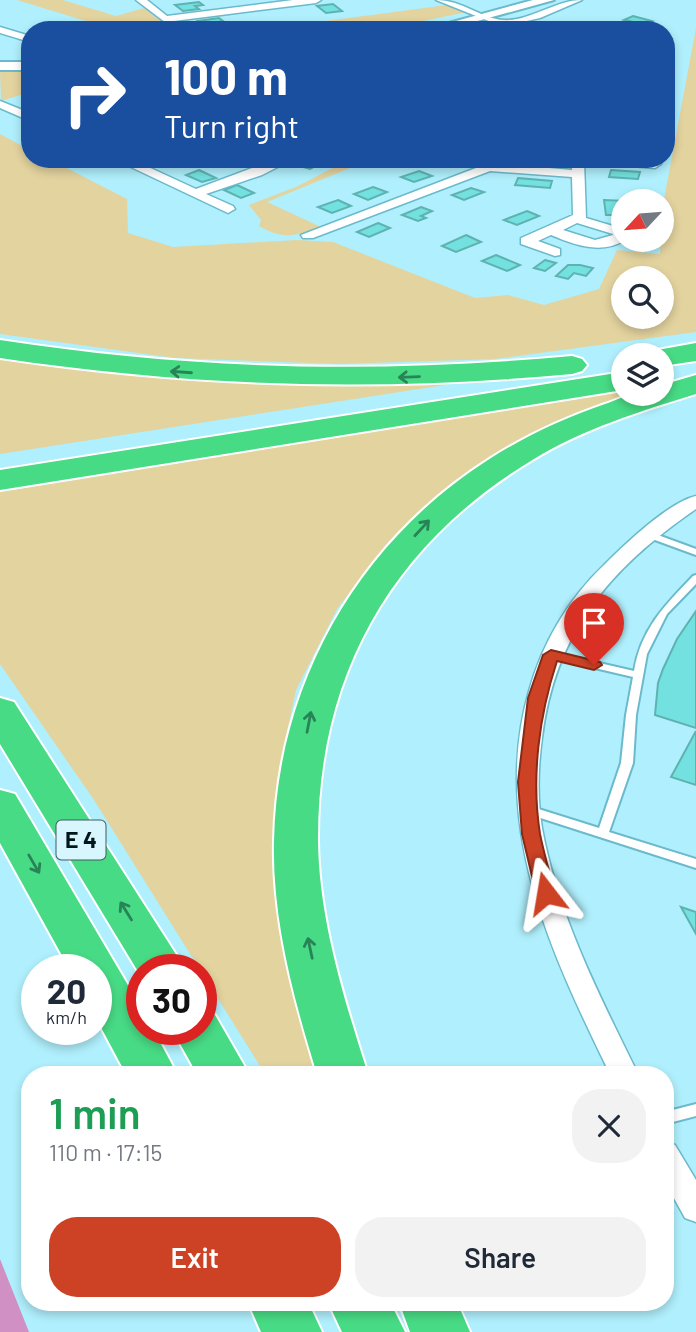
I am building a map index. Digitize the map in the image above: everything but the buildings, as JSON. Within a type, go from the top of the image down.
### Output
[{"type":"highway","points":[[0,349],[148,370],[314,378],[457,375],[611,363]]},
{"type":"highway","points":[[340,1066],[324,1014],[303,918],[296,842],[299,774],[312,710],[333,655],[359,604],[393,558],[432,517],[471,485],[523,452],[580,424],[683,362]]},
{"type":"highway","points":[[0,463],[611,364]]},
{"type":"highway","points":[[0,480],[611,383]]},
{"type":"highway","name":"E 4","points":[[0,711],[152,954]]},
{"type":"highway","name":"E 4","points":[[0,805],[85,954]]},
{"type":"highway","name":"E 4","points":[[112,1002],[148,1066]]},
{"type":"highway","points":[[207,1045],[219,1066]]},
{"type":"highway","points":[[281,1311],[292,1332]]},
{"type":"highway","points":[[362,1311],[375,1332]]},
{"type":"highway","points":[[432,1311],[440,1332]]},
{"type":"street","points":[[141,0],[167,21]]},
{"type":"street","points":[[164,19],[316,0]]},
{"type":"street","points":[[441,0],[499,21]]},
{"type":"street","points":[[466,21],[548,0]]},
{"type":"street","points":[[513,21],[536,16],[577,0]]},
{"type":"street","points":[[0,30],[21,36]]},
{"type":"street","points":[[0,66],[21,66]]},
{"type":"street","points":[[0,104],[21,114]]},
{"type":"street","points":[[139,168],[228,209]]},
{"type":"street","points":[[194,194],[268,168]]},
{"type":"street","points":[[308,235],[478,168]]},
{"type":"street","points":[[531,168],[579,174]]},
{"type":"street","points":[[555,252],[526,241],[580,217],[579,168]]},
{"type":"street","points":[[551,230],[600,245],[611,244],[620,237],[620,232],[613,228],[577,219]]},
{"type":"street","points":[[620,1066],[571,963],[546,893],[531,834],[527,782],[530,737],[536,698],[551,655],[582,601],[602,576],[647,534],[696,501]]},
{"type":"street","points":[[674,1170],[696,1208]]},
{"type":"lane","points":[[647,534],[696,552]]},
{"type":"lane","points":[[603,833],[627,763],[642,654],[663,613],[696,578]]},
{"type":"lane","points":[[551,655],[637,676]]},
{"type":"lane","points":[[529,810],[696,864]]},
{"type":"lane","points":[[674,1116],[696,1110]]},
{"type":"shaded area","points":[[17,0],[63,0],[116,16],[144,8],[161,21],[86,21]]},
{"type":"shaded area","points":[[447,5],[467,12],[423,21],[326,21]]},
{"type":"shaded area","points":[[696,28],[696,332],[495,359],[338,364],[175,358],[0,334],[0,134],[21,145],[21,168],[67,168],[127,199],[128,233],[173,247],[297,240],[333,242],[475,298],[508,295],[544,305],[599,289],[616,252],[674,252],[674,189],[666,189],[670,168],[675,168],[675,140]]},
{"type":"shaded area","points":[[21,70],[21,95],[1,101],[0,72]]},
{"type":"shaded area","points":[[333,168],[350,168],[267,202],[321,227],[304,233],[283,235],[259,226],[261,220],[249,205],[296,187]]},
{"type":"shaded area","points":[[530,168],[571,168],[561,171]]},
{"type":"shaded area","points":[[0,356],[109,373],[220,382],[332,384],[443,381],[445,385],[0,454]]},
{"type":"shaded area","points":[[611,373],[611,377],[0,473],[0,468]]},
{"type":"shaded area","points":[[611,393],[613,406],[518,444],[453,485],[390,540],[337,609],[296,690],[279,770],[276,836],[282,916],[315,1066],[260,1066],[217,997],[217,954],[190,954],[94,800],[0,664],[0,492]]},
{"type":"shaded area","points":[[0,1259],[29,1332],[0,1332]]},
{"type":"route","points":[[546,893],[531,834],[527,782],[536,698],[551,655],[594,665]]}]
